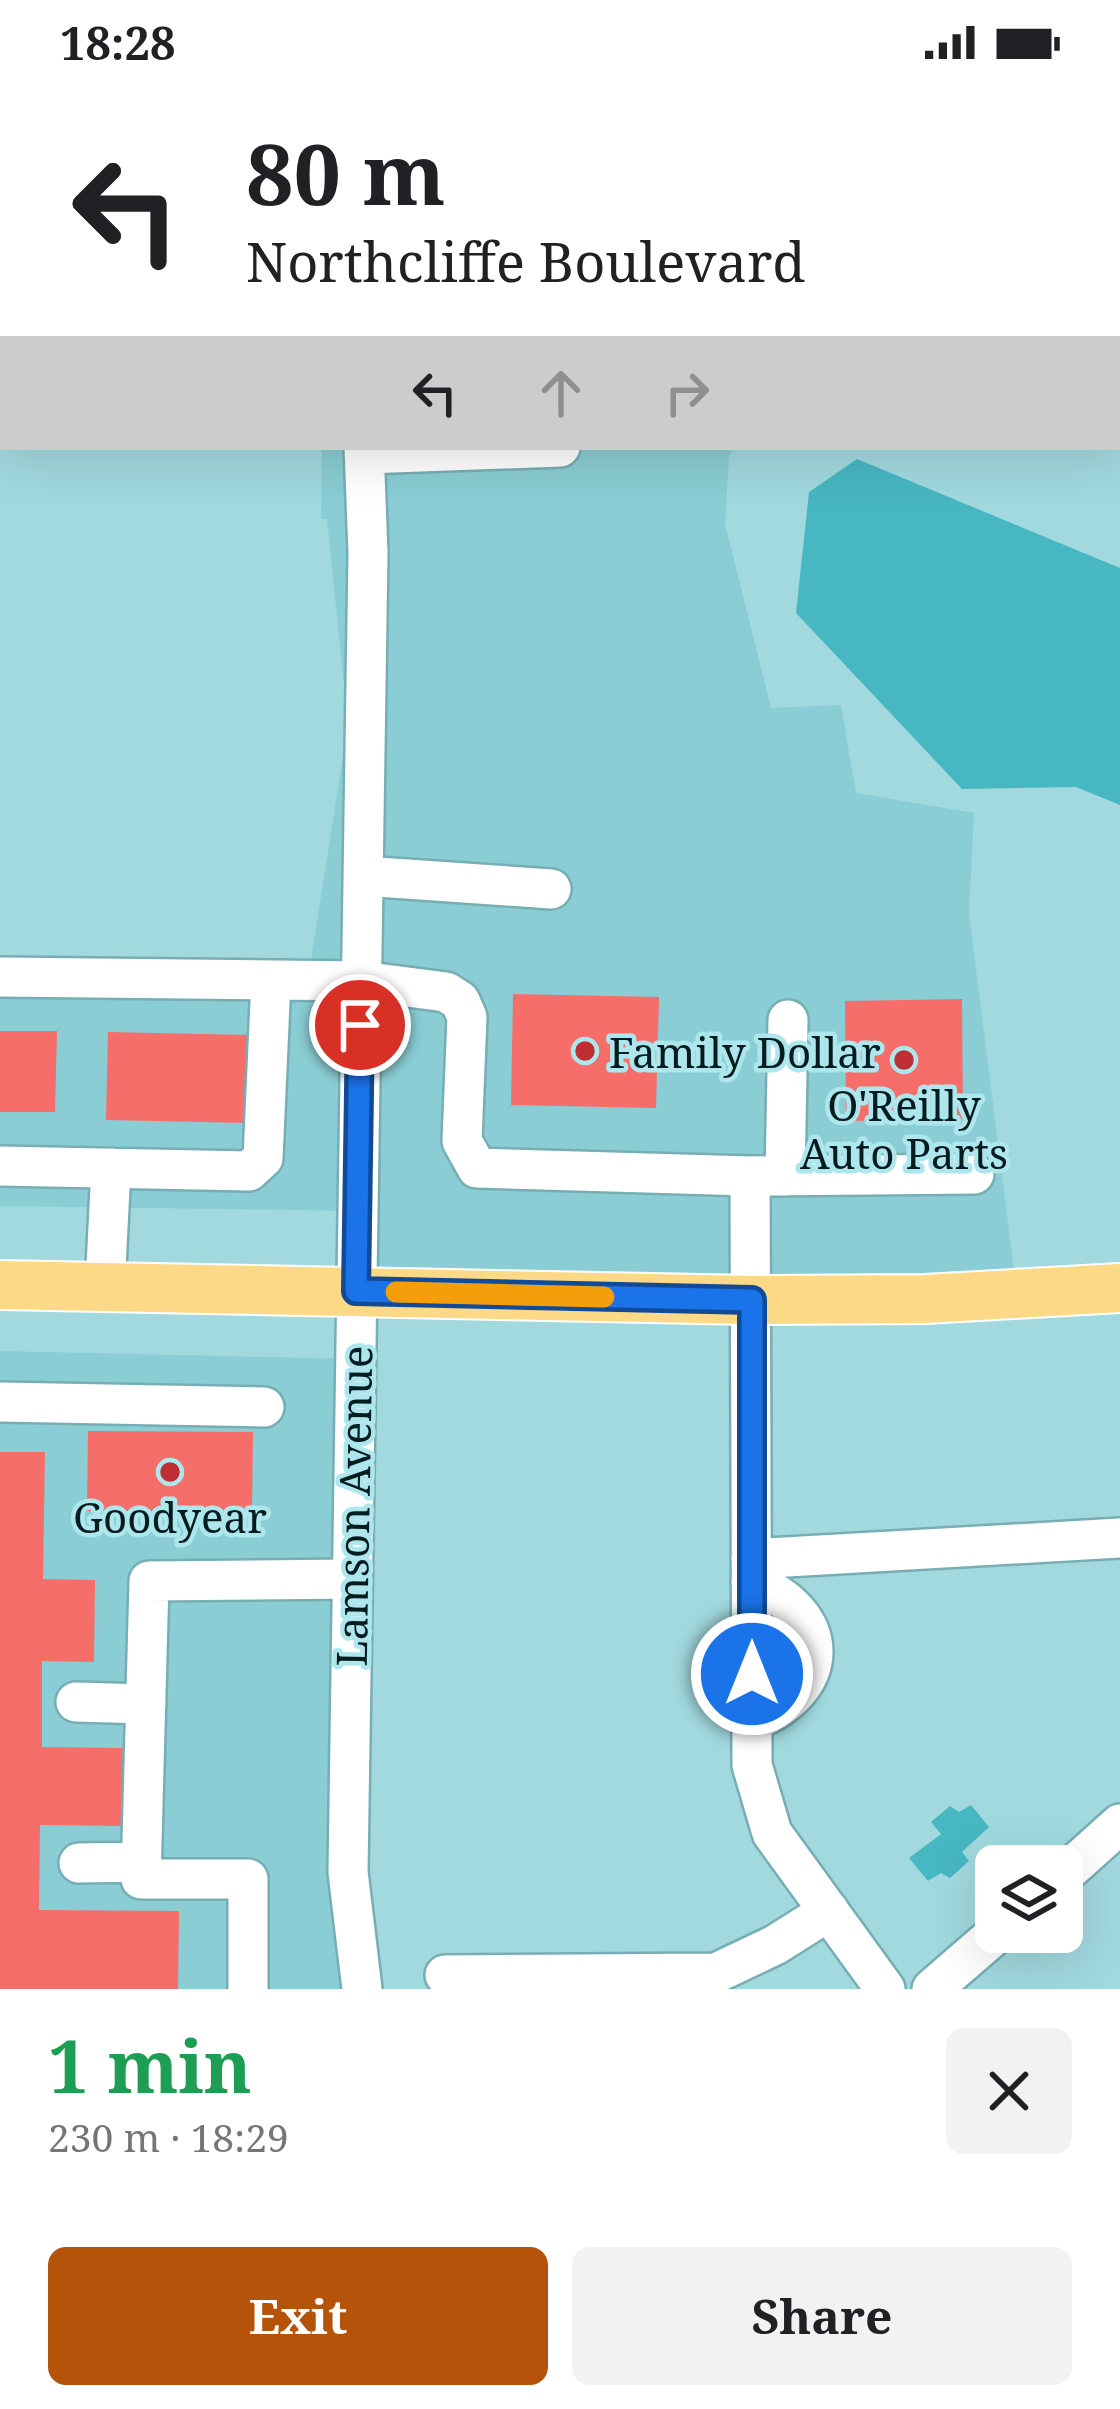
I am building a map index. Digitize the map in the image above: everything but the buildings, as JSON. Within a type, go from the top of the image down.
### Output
[{"type":"main road","points":[[0,1286],[752,1300],[925,1299],[1120,1288]]},
{"type":"street","points":[[365,451],[414,450]]},
{"type":"street","name":"Lamson Avenue","points":[[362,1989],[348,1872],[368,553],[365,451]]},
{"type":"street","points":[[363,876],[550,889]]},
{"type":"street","points":[[0,977],[361,981],[446,992],[460,1001],[467,1017],[462,1141],[477,1168],[768,1176],[974,1174]]},
{"type":"street","points":[[0,1166],[249,1171],[263,1158],[271,980]]},
{"type":"street","points":[[788,1020],[752,1300],[752,1765],[772,1833],[885,1989]]},
{"type":"street","points":[[105,1287],[111,1168]]},
{"type":"street","points":[[0,1402],[265,1407]]},
{"type":"street","points":[[751,1570],[1120,1538]]},
{"type":"street","points":[[751,1570],[805,1618],[813,1651],[805,1684],[783,1708],[752,1721]]},
{"type":"street","points":[[248,1989],[248,1880],[141,1879],[149,1581],[352,1579]]},
{"type":"street","points":[[76,1702],[146,1704]]},
{"type":"street","points":[[1083,1857],[1120,1824]]},
{"type":"street","points":[[79,1863],[142,1862]]},
{"type":"street","points":[[445,1975],[605,1981],[716,1973],[775,1945],[829,1911]]},
{"type":"street","points":[[932,1989],[975,1952]]},
{"type":"shaded area","points":[[322,450],[732,450],[725,524],[771,708],[841,705],[856,793],[974,813],[969,914],[1015,1278],[362,1275],[363,1211],[0,1206],[0,990],[306,991],[348,725],[327,519],[321,519]]},
{"type":"shaded area","points":[[857,459],[1120,568],[1120,805],[1076,787],[962,789],[796,613],[809,492]]},
{"type":"shaded area","points":[[0,1351],[359,1359],[368,1989],[0,1989]]},
{"type":"shaded area","points":[[971,1805],[989,1827],[962,1852],[969,1861],[950,1878],[941,1873],[928,1881],[909,1858],[941,1834],[931,1822],[950,1806],[959,1812]]},
{"type":"slow traffic","points":[[396,1292],[604,1297]]},
{"type":"place","name":"Family Dollar","points":[[585,1051]]},
{"type":"place","name":"O'Reilly Auto Parts","points":[[904,1060]]},
{"type":"place","name":"Goodyear","points":[[170,1472]]},
{"type":"route","points":[[360,1025],[356,1291],[752,1300],[752,1674]]}]
